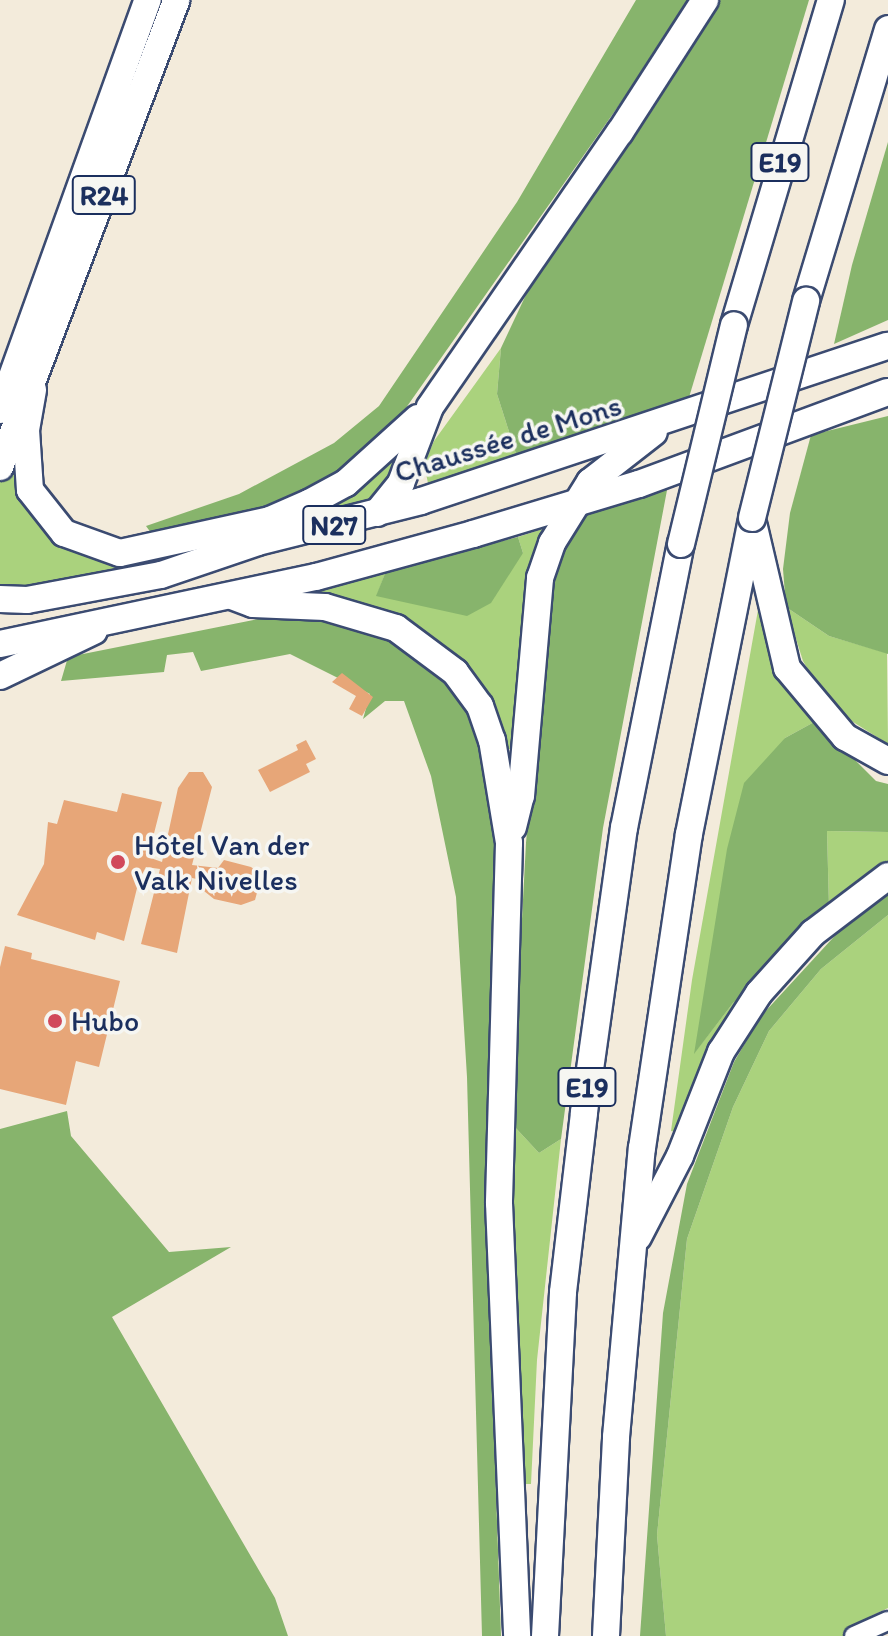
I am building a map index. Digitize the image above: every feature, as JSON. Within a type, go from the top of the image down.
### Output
[{"type":"highway","name":"R24","points":[[0,410],[148,0]]},
{"type":"highway","name":"R24","points":[[0,467],[33,390],[176,0]]},
{"type":"highway","points":[[33,390],[26,430],[30,490],[64,533],[120,553],[270,520],[309,503],[370,464],[430,407],[620,132],[705,0]]},
{"type":"highway","name":"E19","points":[[545,1636],[563,1292],[584,1112],[624,828],[681,544],[734,325],[831,0]]},
{"type":"highway","name":"E19","points":[[606,1636],[631,1251],[672,937],[713,699],[752,518],[806,301],[888,29]]},
{"type":"highway","name":"Chaussée de Mons","points":[[0,599],[27,600],[161,575],[258,542],[377,513],[662,425],[888,346]]},
{"type":"highway","name":"N27","points":[[0,644],[232,596],[570,507],[885,394]]},
{"type":"highway","points":[[377,513],[401,483],[430,407]]},
{"type":"highway","points":[[509,843],[521,796],[540,578],[570,507],[590,482],[662,425]]},
{"type":"highway","points":[[752,518],[787,668],[845,737],[888,761]]},
{"type":"highway","points":[[232,596],[253,604],[325,607],[368,617],[427,646],[480,706],[500,773],[509,843],[499,1203],[517,1636]]},
{"type":"highway","points":[[0,676],[73,645],[104,624]]},
{"type":"highway","points":[[631,1251],[680,1156],[721,1052],[759,993],[813,933],[888,876]]},
{"type":"street","points":[[854,1636],[888,1621]]},
{"type":"green space","points":[[636,0],[693,0],[389,432],[340,472],[280,503],[157,541],[146,526],[239,494],[334,443],[379,406],[517,202]]},
{"type":"green space","points":[[714,0],[809,0],[687,404],[518,460],[497,394],[501,348],[532,282]]},
{"type":"green space","points":[[888,142],[888,320],[834,344],[852,265]]},
{"type":"green space","points":[[501,348],[497,394],[518,460],[429,488],[424,464],[434,441]]},
{"type":"green space","points":[[888,416],[888,654],[829,636],[786,607],[783,569],[790,513],[811,435]]},
{"type":"green space","points":[[15,443],[20,477],[80,549],[254,530],[397,448],[401,457],[397,478],[369,507],[151,567],[25,591],[0,588],[0,482]]},
{"type":"green space","points":[[668,485],[603,828],[561,1139],[539,1153],[513,1125],[513,1089],[526,843],[549,573],[573,515]]},
{"type":"green space","points":[[545,528],[549,533],[516,749],[506,749],[464,666],[432,639],[355,602],[322,595],[320,589],[386,571],[377,595],[523,553],[518,537]]},
{"type":"green space","points":[[518,537],[523,553],[491,603],[467,616],[376,596],[386,571]]},
{"type":"green space","points":[[786,607],[829,636],[887,653],[888,744],[842,715],[819,688],[803,661]]},
{"type":"green space","points":[[758,610],[816,721],[785,738],[695,1052],[733,1003],[756,987],[680,1133],[671,1131],[692,980]]},
{"type":"green space","points":[[273,616],[314,618],[360,628],[408,648],[440,673],[469,709],[479,736],[497,828],[498,882],[486,1204],[501,1636],[482,1636],[467,1077],[456,897],[431,776],[404,701],[385,701],[363,719],[370,694],[290,654],[201,671],[193,652],[167,655],[164,672],[61,681],[68,657]]},
{"type":"green space","points":[[816,721],[876,781],[888,784],[888,832],[827,831],[829,907],[756,987],[733,1003],[694,1054],[727,849],[744,783],[785,738]]},
{"type":"green space","points":[[827,831],[888,832],[888,868],[829,907]]},
{"type":"green space","points":[[888,894],[888,915],[821,969],[769,1031],[733,1107],[687,1239],[657,1535],[666,1636],[640,1636],[663,1313],[687,1184],[734,1062],[761,1016],[843,927]]},
{"type":"green space","points":[[888,915],[888,1608],[871,1616],[875,1636],[666,1636],[657,1535],[687,1239],[733,1107],[769,1031],[821,969]]},
{"type":"green space","points":[[67,1111],[71,1136],[169,1252],[231,1247],[112,1317],[275,1598],[288,1636],[0,1636],[0,1129]]},
{"type":"green space","points":[[513,1125],[539,1153],[561,1139],[537,1360],[531,1484],[519,1484],[513,1349]]},
{"type":"building","points":[[342,673],[373,697],[362,716],[349,709],[356,696],[332,682]]},
{"type":"building","points":[[306,740],[316,759],[306,764],[310,772],[270,792],[258,770],[298,750],[296,745]]},
{"type":"building","name":"Hôtel Van der Valk Nivelles","points":[[189,772],[203,772],[212,787],[192,865],[218,868],[224,860],[251,867],[255,870],[251,887],[258,889],[255,900],[241,905],[214,899],[204,891],[207,881],[192,878],[177,953],[141,944],[160,869],[146,867],[139,880],[124,941],[97,932],[95,940],[17,915],[44,864],[48,822],[57,824],[64,800],[117,812],[122,793],[162,802],[148,857],[162,862],[178,788]]},
{"type":"building","name":"Hubo","points":[[5,946],[32,953],[31,959],[120,981],[99,1067],[76,1061],[66,1105],[0,1089],[0,967]]},
{"type":"place","name":"Hôtel Van der Valk Nivelles","points":[[118,862]]},
{"type":"place","name":"Hubo","points":[[55,1021]]}]
